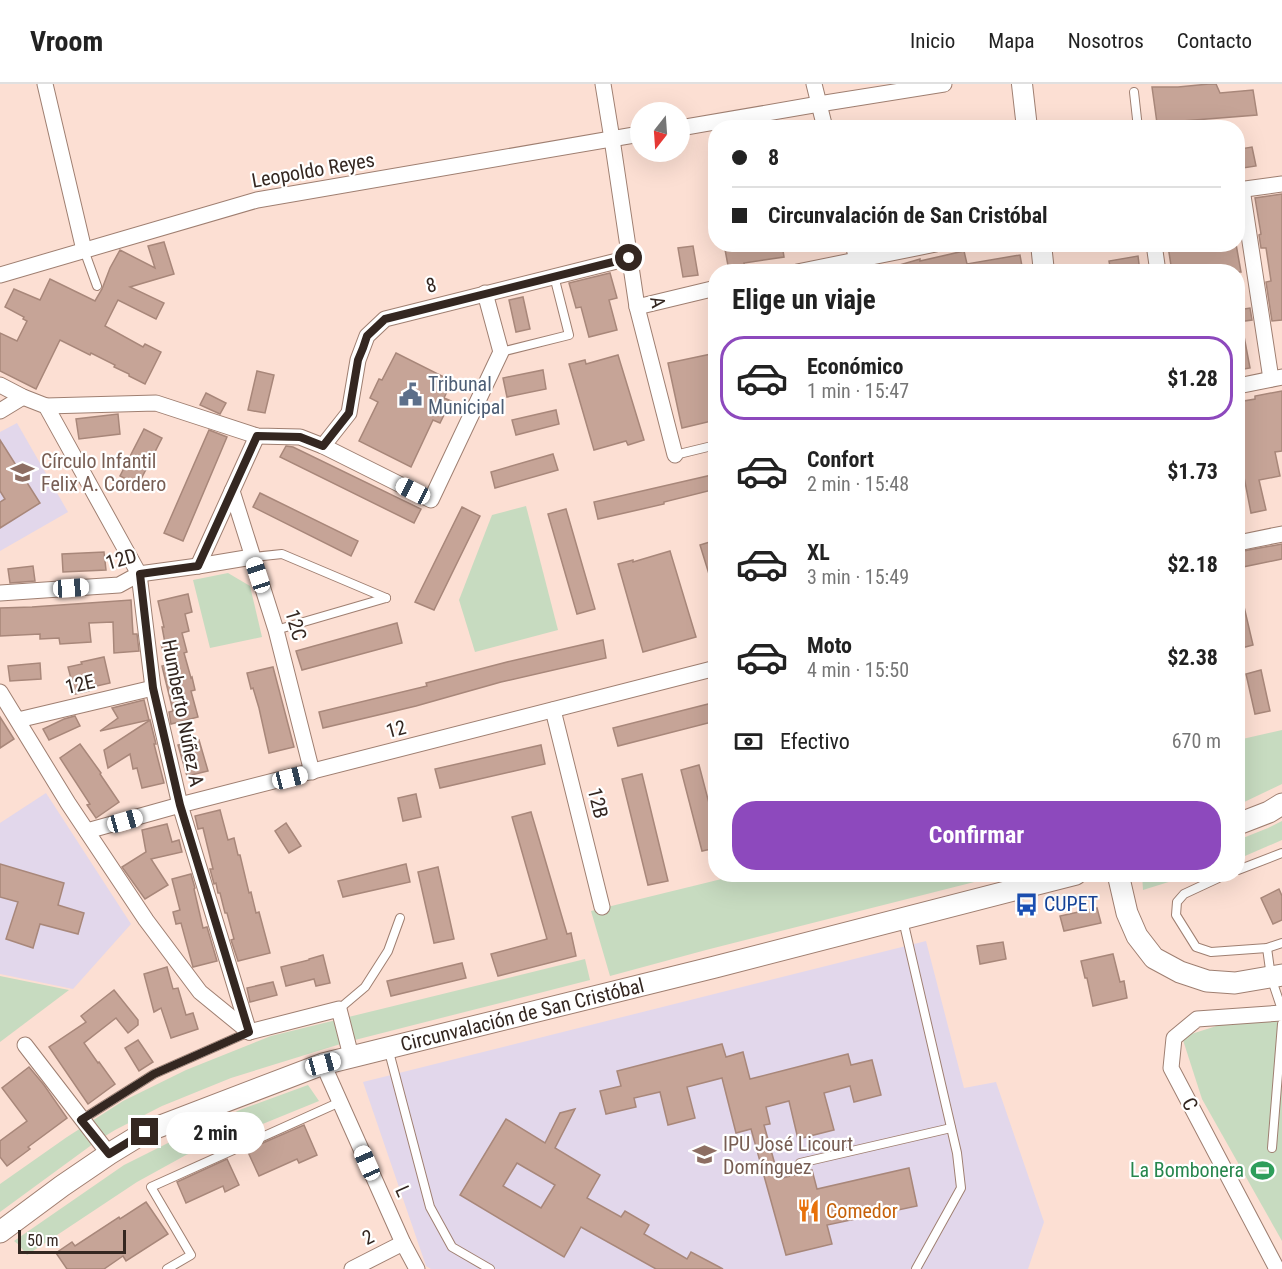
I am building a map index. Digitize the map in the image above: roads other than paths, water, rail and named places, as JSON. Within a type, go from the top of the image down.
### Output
[{"type":"main road","points":[[1245,821],[1282,804]]},
{"type":"main road","name":"Circunvalación de San Cristóbal","points":[[0,1232],[62,1186],[145,1132],[323,1064],[716,967],[1045,882]]},
{"type":"main road","points":[[1120,882],[1127,913],[1137,936],[1154,958],[1180,972],[1207,981],[1235,983],[1276,976]]},
{"type":"street","points":[[45,84],[84,250]]},
{"type":"street","name":"A","points":[[603,84],[637,307],[675,455]]},
{"type":"street","points":[[814,84],[823,120]]},
{"type":"street","points":[[726,120],[944,84]]},
{"type":"street","points":[[1022,84],[1026,120]]},
{"type":"street","points":[[690,126],[708,123]]},
{"type":"street","name":"Leopoldo Reyes","points":[[0,275],[257,200],[630,136]]},
{"type":"street","points":[[1245,189],[1282,184]]},
{"type":"street","points":[[1245,216],[1276,378],[1245,385]]},
{"type":"street","points":[[831,264],[891,252]]},
{"type":"street","name":"8","points":[[323,446],[349,413],[358,360],[367,336],[385,319],[629,258]]},
{"type":"street","points":[[637,307],[708,290]]},
{"type":"street","points":[[0,385],[46,406],[156,403],[257,436],[300,437],[323,446],[431,500],[501,352],[485,293]]},
{"type":"street","points":[[0,411],[22,397]]},
{"type":"street","name":"Humberto Núñez A","points":[[46,406],[140,574],[153,688],[180,805],[249,1032]]},
{"type":"street","points":[[198,566],[257,436]]},
{"type":"street","name":"12C","points":[[232,491],[276,630],[312,772]]},
{"type":"street","points":[[1245,542],[1282,534]]},
{"type":"street","name":"12D","points":[[0,593],[119,585],[140,574],[252,557]]},
{"type":"street","name":"12","points":[[87,831],[180,805],[708,670]]},
{"type":"street","name":"12E","points":[[18,720],[153,688]]},
{"type":"street","points":[[0,692],[68,803],[147,920],[200,992],[249,1032],[339,1009],[351,1056]]},
{"type":"street","name":"12B","points":[[552,710],[602,907]]},
{"type":"street","name":"C","points":[[1277,1269],[1171,1068],[1174,1038],[1197,1019],[1282,1011]]},
{"type":"street","points":[[25,1045],[109,1154]]},
{"type":"street","name":"L","points":[[323,1064],[403,1243],[417,1269]]},
{"type":"street","name":"2","points":[[352,1269],[403,1243]]},
{"type":"lane","points":[[1134,92],[1137,120]]},
{"type":"lane","points":[[84,250],[97,286]]},
{"type":"lane","points":[[501,352],[569,335],[554,276]]},
{"type":"lane","points":[[675,455],[708,447]]},
{"type":"lane","points":[[252,557],[282,554],[386,598],[276,630]]},
{"type":"lane","points":[[1245,867],[1282,853]]},
{"type":"lane","points":[[1210,882],[1184,894],[1177,902],[1176,915],[1196,947],[1211,952],[1267,948],[1282,943]]},
{"type":"lane","points":[[339,1009],[364,987],[388,951],[400,918]]},
{"type":"lane","points":[[903,919],[957,1153],[962,1188],[916,1269]]},
{"type":"lane","points":[[1267,948],[1276,976],[1282,1011]]},
{"type":"lane","points":[[1272,1148],[1279,1093],[1282,1024]]},
{"type":"lane","points":[[81,1120],[154,1074],[249,1032]]},
{"type":"lane","points":[[388,1048],[430,1206],[452,1247],[490,1269]]},
{"type":"lane","points":[[167,1269],[190,1255],[151,1186],[339,1102]]},
{"type":"lane","points":[[800,1163],[951,1128]]},
{"type":"place","name":"Tribunal Municipal","points":[[410,395]]},
{"type":"place","name":"Círculo Infantil Felix A. Cordero","points":[[23,472]]},
{"type":"place","name":"CUPET","points":[[1026,904]]},
{"type":"place","name":"IPU José Licourt Domínguez","points":[[705,1155]]},
{"type":"place","name":"La Bombonera","points":[[1262,1170]]},
{"type":"place","name":"Comedor","points":[[808,1211]]}]
